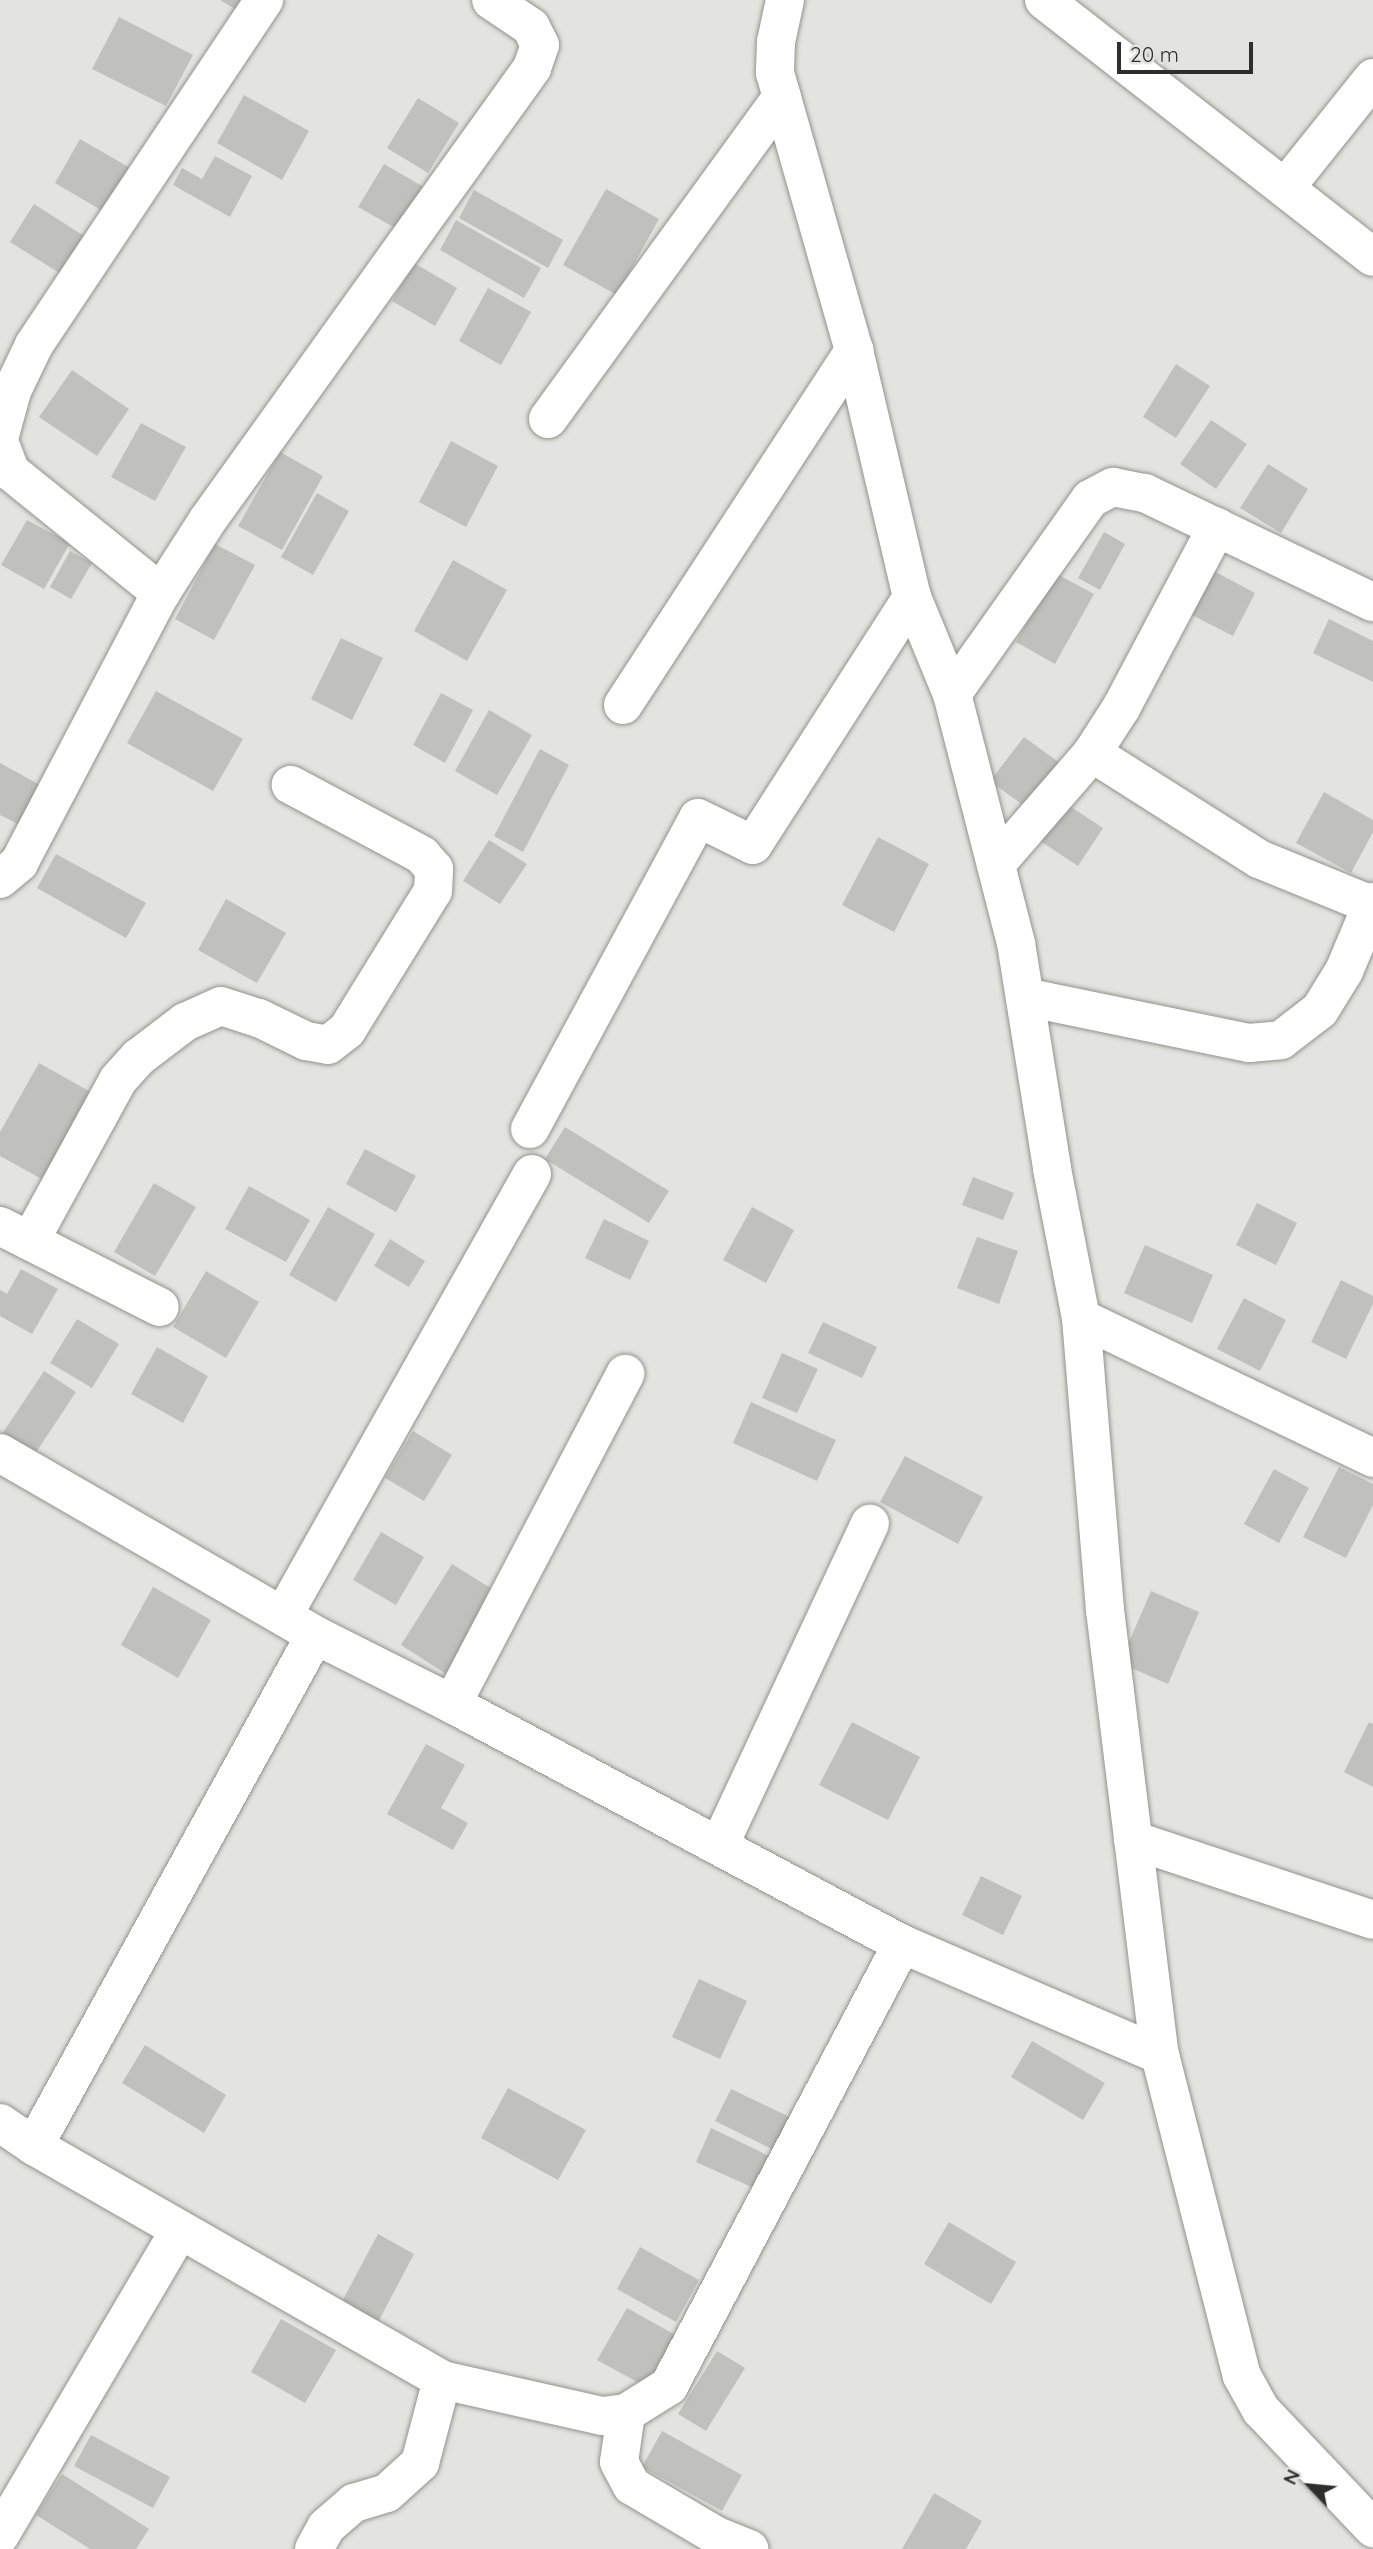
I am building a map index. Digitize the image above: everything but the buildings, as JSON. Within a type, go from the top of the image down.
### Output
[{"type":"street","points":[[0,435],[12,391],[34,345],[264,0]]},
{"type":"street","points":[[0,879],[19,863],[161,593],[207,521],[532,68],[540,45],[531,27],[491,0]]},
{"type":"street","points":[[785,0],[776,42],[775,73],[854,349],[912,597],[952,694],[1016,943],[1052,1169],[1081,1318],[1105,1610],[1160,2055],[1242,2376],[1261,2410],[1373,2528]]},
{"type":"street","points":[[1044,0],[1373,257]]},
{"type":"street","points":[[1285,188],[1373,78]]},
{"type":"street","points":[[548,419],[782,97]]},
{"type":"street","points":[[623,705],[854,349]]},
{"type":"street","points":[[0,444],[11,472],[161,593]]},
{"type":"street","points":[[952,694],[1090,499],[1113,487],[1144,493],[1373,601]]},
{"type":"street","points":[[996,863],[1092,753],[1121,708],[1217,527]]},
{"type":"street","points":[[530,1129],[698,818],[753,845],[912,597]]},
{"type":"street","points":[[1025,997],[1249,1043],[1282,1040],[1320,1010],[1344,971],[1372,904],[1259,859],[1092,753]]},
{"type":"street","points":[[160,1307],[15,1233],[118,1080],[139,1057],[185,1022],[220,1006],[259,1018],[306,1041],[328,1045],[347,1030],[433,891],[434,869],[422,855],[291,785]]},
{"type":"street","points":[[284,1614],[532,1174]]},
{"type":"street","points":[[1081,1318],[1373,1458]]},
{"type":"street","points":[[452,1703],[625,1374]]},
{"type":"street","points":[[0,1453],[284,1614],[316,1635],[452,1703],[902,1944],[1160,2055]]},
{"type":"street","points":[[719,1846],[870,1524]]},
{"type":"street","points":[[34,2146],[316,1635]]},
{"type":"street","points":[[1133,1840],[1373,1920]]},
{"type":"street","points":[[0,2123],[34,2146],[442,2380],[602,2416],[625,2413],[669,2386],[902,1944]]},
{"type":"street","points":[[0,2535],[180,2230]]},
{"type":"street","points":[[314,2549],[326,2526],[354,2503],[387,2493],[420,2463],[442,2380]]},
{"type":"street","points":[[625,2413],[619,2462],[632,2486],[717,2536],[749,2549]]}]
